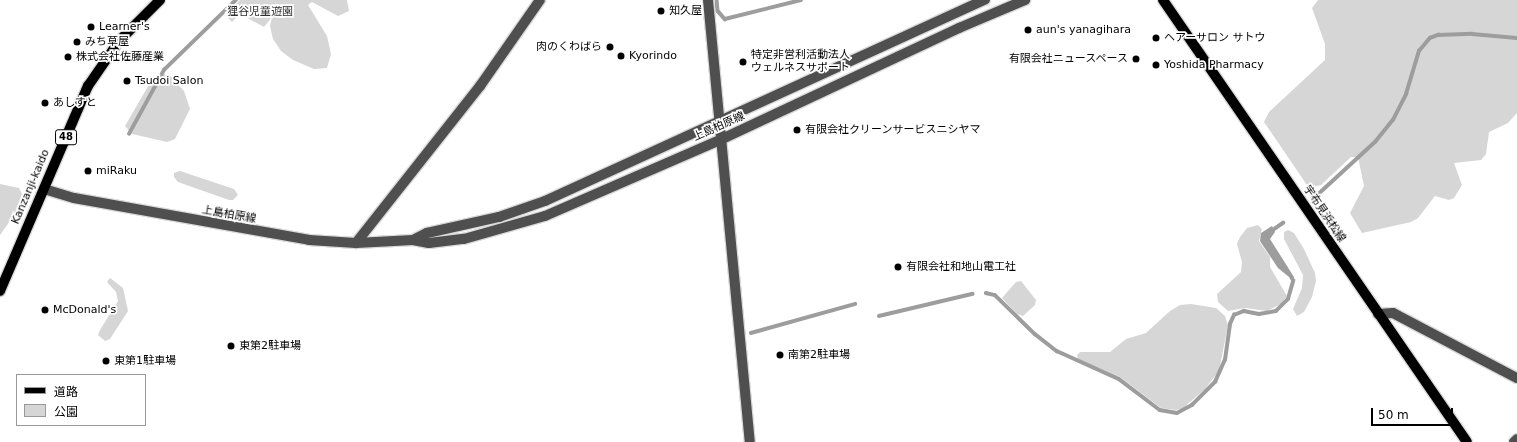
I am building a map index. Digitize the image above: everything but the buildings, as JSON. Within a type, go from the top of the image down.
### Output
[{"type":"main road","name":"Kanzanji-kaido","points":[[0,291],[95,74],[119,41],[160,0]]},
{"type":"main road","name":"宇布見浜松線","points":[[1162,0],[1467,442]]},
{"type":"street","points":[[356,243],[480,86],[540,0]]},
{"type":"street","points":[[708,0],[750,442]]},
{"type":"street","name":"上島柏原線","points":[[413,240],[427,233],[499,217],[545,201],[985,0]]},
{"type":"street","name":"上島柏原線","points":[[44,189],[74,198],[243,230],[309,240],[356,243],[413,240],[429,243],[446,241],[517,226],[722,140],[959,28],[1025,0]]},
{"type":"street","points":[[1378,314],[1393,313],[1517,378]]},
{"type":"street","points":[[1514,442],[1517,439]]},
{"type":"green space","name":"狸谷児童遊園","points":[[240,0],[347,0],[349,11],[338,16],[312,2],[308,5],[327,36],[331,54],[327,68],[314,69],[293,60],[281,51],[273,39],[270,26],[272,17],[264,27],[240,14],[232,22],[225,15]]},
{"type":"green space","points":[[1318,0],[1517,0],[1517,113],[1508,123],[1489,132],[1486,154],[1481,160],[1454,163],[1462,185],[1454,198],[1449,200],[1435,196],[1418,218],[1411,222],[1362,233],[1350,213],[1364,186],[1358,157],[1351,157],[1321,185],[1309,188],[1264,122],[1269,112],[1325,60],[1325,44],[1312,8]]},
{"type":"green space","points":[[164,74],[170,76],[184,91],[190,109],[175,139],[167,142],[132,134],[125,126],[147,88],[154,79]]},
{"type":"green space","points":[[180,171],[234,189],[238,195],[233,200],[229,200],[178,182],[174,177],[174,173]]},
{"type":"green space","points":[[0,184],[19,188],[22,194],[15,214],[0,235]]},
{"type":"green space","points":[[1258,225],[1262,229],[1259,241],[1270,257],[1270,267],[1287,296],[1281,304],[1267,311],[1245,308],[1228,311],[1218,302],[1217,294],[1241,272],[1242,262],[1237,244],[1247,228]]},
{"type":"green space","points":[[1288,230],[1294,233],[1304,249],[1315,273],[1316,281],[1312,297],[1304,312],[1297,316],[1293,309],[1302,288],[1303,275],[1284,239],[1284,232]]},
{"type":"green space","points":[[110,278],[123,288],[128,311],[110,339],[105,341],[98,335],[118,301],[116,292],[107,282]]},
{"type":"green space","points":[[1021,281],[1036,300],[1035,305],[1023,316],[1017,314],[1002,298],[1016,282]]},
{"type":"green space","points":[[1191,304],[1216,308],[1225,316],[1228,325],[1219,371],[1205,389],[1183,408],[1176,410],[1161,408],[1120,377],[1078,359],[1077,355],[1080,352],[1110,352],[1126,339],[1146,333],[1170,311],[1180,305]]},
{"type":"shaded area","points":[[1272,226],[1275,232],[1270,239],[1294,277],[1293,284],[1289,277],[1278,268],[1260,241],[1261,233]]},
{"type":"waterway","points":[[129,134],[164,70],[236,0]]},
{"type":"waterway","points":[[717,0],[718,11],[725,19],[801,0]]},
{"type":"waterway","points":[[1314,198],[1375,142],[1393,120],[1406,94],[1419,51],[1430,38],[1438,35],[1472,34],[1517,38]]},
{"type":"waterway","points":[[1270,232],[1283,223]]},
{"type":"waterway","points":[[986,293],[995,295],[1035,334],[1057,351],[1119,379],[1160,410],[1177,413],[1192,405],[1215,382],[1225,360],[1230,324],[1234,315],[1244,311],[1259,314],[1276,311],[1288,299],[1293,281]]},
{"type":"waterway","points":[[879,316],[972,294]]},
{"type":"waterway","points":[[751,333],[855,304]]},
{"type":"place","name":"知久屋","points":[[661,11]]},
{"type":"place","name":"Learner's","points":[[91,27]]},
{"type":"place","name":"aun's yanagihara","points":[[1028,30]]},
{"type":"place","name":"ヘアーサロン サトウ","points":[[1156,38]]},
{"type":"place","name":"みち草屋","points":[[77,42]]},
{"type":"place","name":"肉のくわばら","points":[[610,47]]},
{"type":"place","name":"Kyorindo","points":[[621,56]]},
{"type":"place","name":"株式会社佐藤産業","points":[[68,57]]},
{"type":"place","name":"有限会社ニュースペース","points":[[1136,59]]},
{"type":"place","name":"特定非営利活動法人 ウェルネスサポート","points":[[743,62]]},
{"type":"place","name":"Yoshida Pharmacy","points":[[1156,65]]},
{"type":"place","name":"Tsudoi Salon","points":[[127,81]]},
{"type":"place","name":"あしすと","points":[[45,103]]},
{"type":"place","name":"有限会社クリーンサービスニシヤマ","points":[[797,130]]},
{"type":"place","name":"miRaku","points":[[88,171]]},
{"type":"place","name":"有限会社和地山電工社","points":[[898,267]]},
{"type":"place","name":"McDonald's","points":[[45,310]]},
{"type":"place","name":"東第2駐車場","points":[[231,346]]},
{"type":"place","name":"南第2駐車場","points":[[780,355]]},
{"type":"place","name":"東第1駐車場","points":[[106,361]]}]
